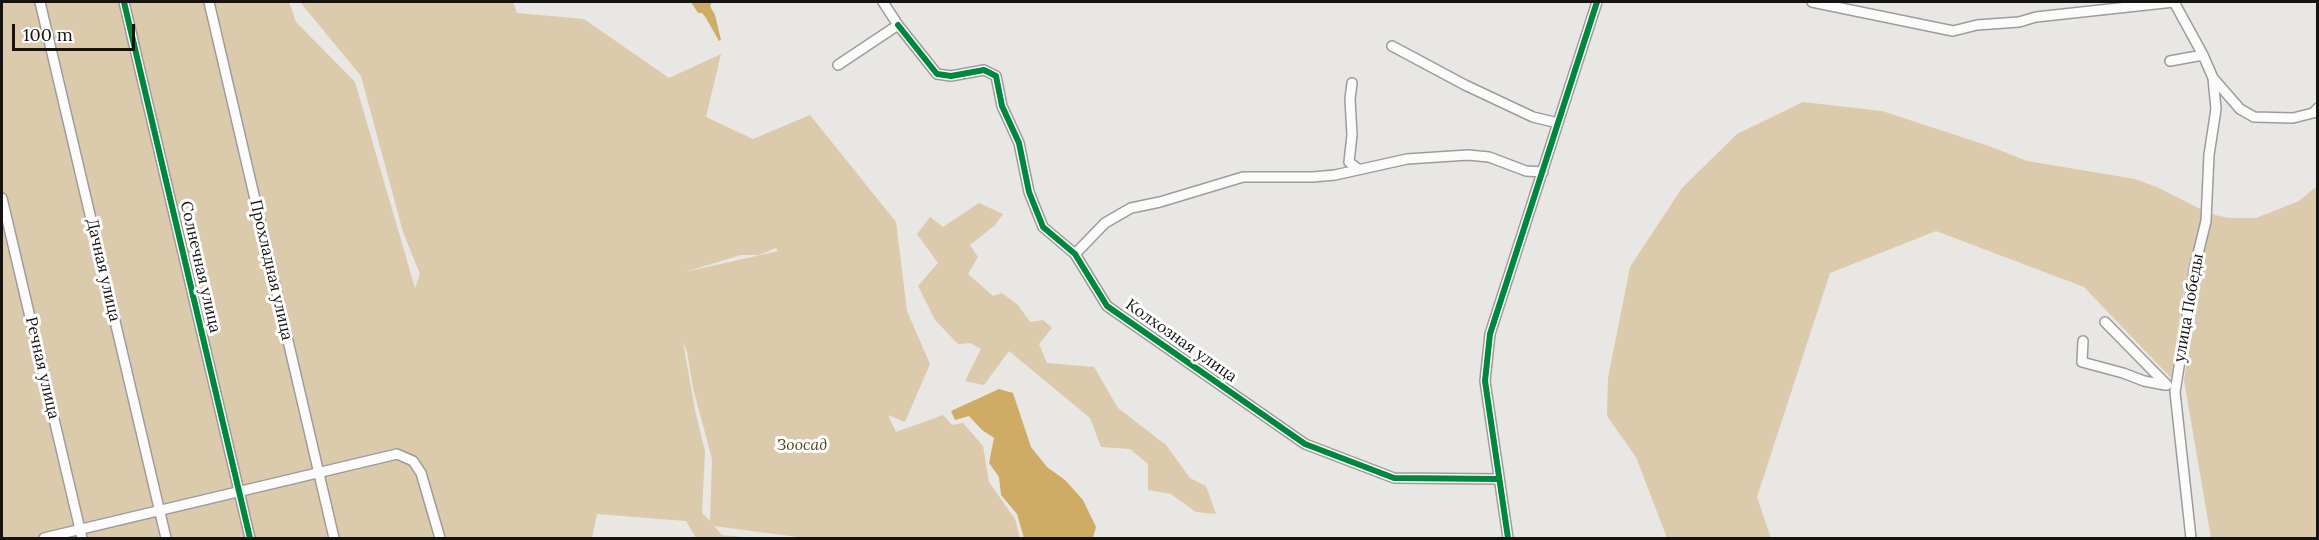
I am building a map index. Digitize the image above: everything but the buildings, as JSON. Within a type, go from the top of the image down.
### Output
[{"type":"street","name":"Дачная улица","points":[[40,2],[166,538]]},
{"type":"street","name":"Солнечная улица","points":[[124,2],[250,538]]},
{"type":"street","name":"Прохладная улица","points":[[209,2],[334,538]]},
{"type":"street","points":[[838,65],[898,24],[883,2]]},
{"type":"street","points":[[1508,538],[1497,479],[1485,381],[1490,334],[1597,2]]},
{"type":"street","name":"улица Победы","points":[[1812,2],[1953,31],[1977,25],[2019,22],[2036,16],[2174,2],[2213,78],[2235,104],[2254,117],[2293,118],[2313,113],[2318,108]]},
{"type":"street","name":"Колхозная улица","points":[[898,24],[937,74],[951,76],[984,70],[996,76],[1002,106],[1019,143],[1029,192],[1043,227],[1075,254],[1107,306],[1305,444],[1394,478],[1497,479]]},
{"type":"street","points":[[1392,45],[1465,85],[1533,117],[1558,123]]},
{"type":"street","points":[[2170,61],[2203,55]]},
{"type":"street","name":"улица Победы","points":[[2191,538],[2176,386],[2195,266],[2205,221],[2209,155],[2216,109],[2213,78]]},
{"type":"street","points":[[1352,83],[1350,99],[1352,135],[1349,162],[1358,169]]},
{"type":"street","points":[[2216,109],[2235,104]]},
{"type":"street","points":[[1075,254],[1105,224],[1131,208],[1160,202],[1244,177],[1313,177],[1407,159],[1468,155],[1489,158],[1526,171],[1543,172]]},
{"type":"street","name":"Речная улица","points":[[2,198],[81,534]]},
{"type":"street","points":[[2104,322],[2140,355],[2165,385]]},
{"type":"street","points":[[2083,341],[2082,362],[2144,381],[2176,386]]},
{"type":"street","points":[[44,538],[81,534],[160,511],[398,454],[413,461],[421,473],[440,538]]},
{"type":"green space","name":"Зоосад","points":[[2,2],[289,2],[296,22],[355,82],[415,288],[420,274],[403,232],[361,76],[300,2],[513,2],[517,13],[584,19],[669,78],[721,54],[706,117],[753,139],[810,115],[896,222],[907,311],[930,364],[905,422],[888,415],[896,432],[943,415],[952,425],[963,423],[983,446],[989,482],[1015,519],[1020,538],[805,538],[714,526],[722,535],[753,538],[696,538],[686,521],[597,514],[592,538],[2,538]],"holes":[[[776,248],[778,251],[685,272],[741,255],[759,255]],[[683,342],[712,459],[710,521],[702,513],[705,451]]]},
{"type":"green space","points":[[1803,102],[1882,111],[2027,161],[2135,179],[2215,215],[2229,218],[2256,218],[2299,201],[2317,186],[2317,538],[2211,538],[2184,380],[2200,289],[2185,283],[2171,378],[2084,287],[1936,231],[1830,273],[1757,497],[1771,538],[1667,538],[1636,457],[1607,416],[1608,378],[1630,267],[1682,188],[1737,134]]},
{"type":"green space","points":[[979,203],[1003,214],[995,225],[970,245],[978,257],[968,274],[993,296],[1002,293],[1018,305],[1030,322],[1043,320],[1052,328],[1039,344],[1047,363],[1094,367],[1118,408],[1166,445],[1190,478],[1206,486],[1216,514],[1196,512],[1171,494],[1148,490],[1148,464],[1130,449],[1101,447],[1090,418],[1009,351],[984,385],[965,381],[981,349],[970,343],[958,344],[935,320],[918,286],[938,263],[917,234],[930,217],[943,227]]},
{"type":"shaded area","points":[[691,2],[712,2],[710,6],[715,15],[721,40],[719,41],[706,18],[702,13],[698,13]]},
{"type":"shaded area","points":[[999,389],[1013,393],[1031,447],[1047,467],[1065,480],[1083,500],[1096,527],[1093,538],[1024,538],[1017,514],[1001,495],[999,477],[989,463],[994,438],[982,430],[969,416],[955,420],[951,411]]},
{"type":"cycle path","points":[[124,2],[250,538]]},
{"type":"cycle path","points":[[1508,538],[1485,381],[1490,334],[1597,2]]},
{"type":"cycle path","points":[[898,25],[937,74],[951,76],[984,70],[996,76],[1002,106],[1019,143],[1029,192],[1043,227],[1075,254],[1107,306],[1305,444],[1394,478],[1498,479]]}]
